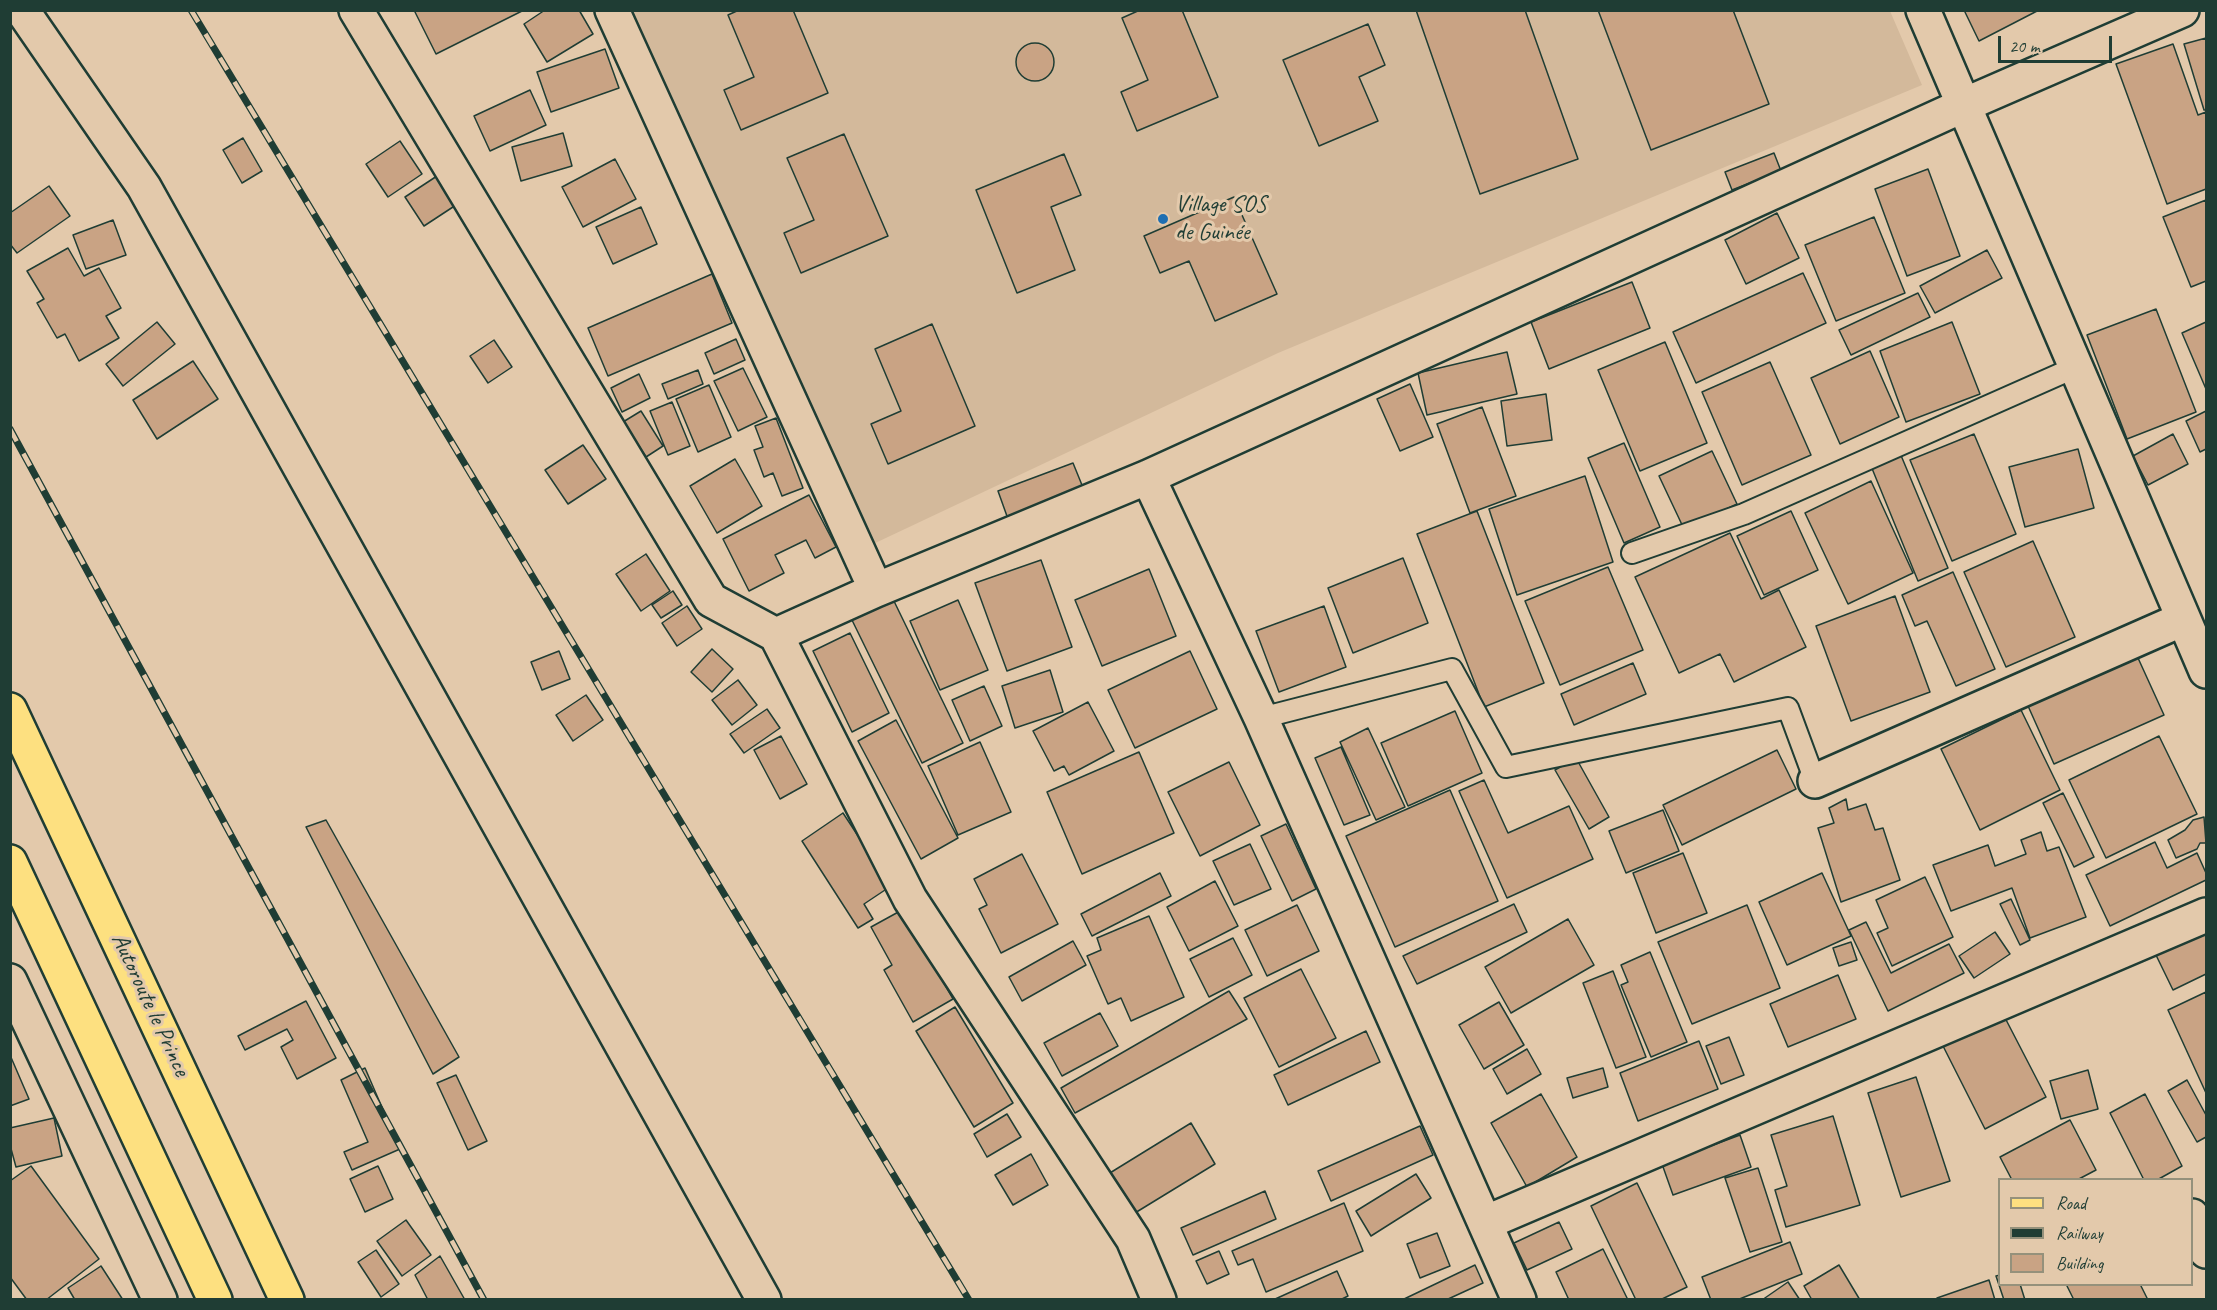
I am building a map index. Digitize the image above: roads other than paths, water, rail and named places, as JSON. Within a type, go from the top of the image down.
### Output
[{"type":"main road","name":"Autoroute le Prince","points":[[10,710],[287,1299]]},
{"type":"main road","points":[[10,862],[215,1299]]},
{"type":"street","points":[[22,10],[144,187],[764,1299]]},
{"type":"street","points":[[357,10],[711,600],[776,635],[910,899],[1133,1239],[1159,1299]]},
{"type":"street","points":[[612,10],[876,590]]},
{"type":"street","points":[[1923,10],[2206,671]]},
{"type":"street","points":[[776,635],[876,590],[1148,477],[1964,105],[2182,10]]},
{"type":"street","points":[[1148,477],[1261,718],[1519,1299]]},
{"type":"street","points":[[1815,780],[2183,620]]},
{"type":"street","points":[[1485,1222],[2206,915]]},
{"type":"street","points":[[10,981],[160,1299]]},
{"type":"street","points":[[2193,1218],[2206,1251]]},
{"type":"lane","points":[[1632,553],[1744,514],[2076,367]]},
{"type":"lane","points":[[1261,718],[1452,669],[1506,767],[1788,708],[1815,780]]},
{"type":"railway","points":[[191,10],[969,1300]]},
{"type":"railway","points":[[10,429],[484,1300]]},
{"type":"place","name":"Village SOS de Guinée","points":[[1163,219]]}]
